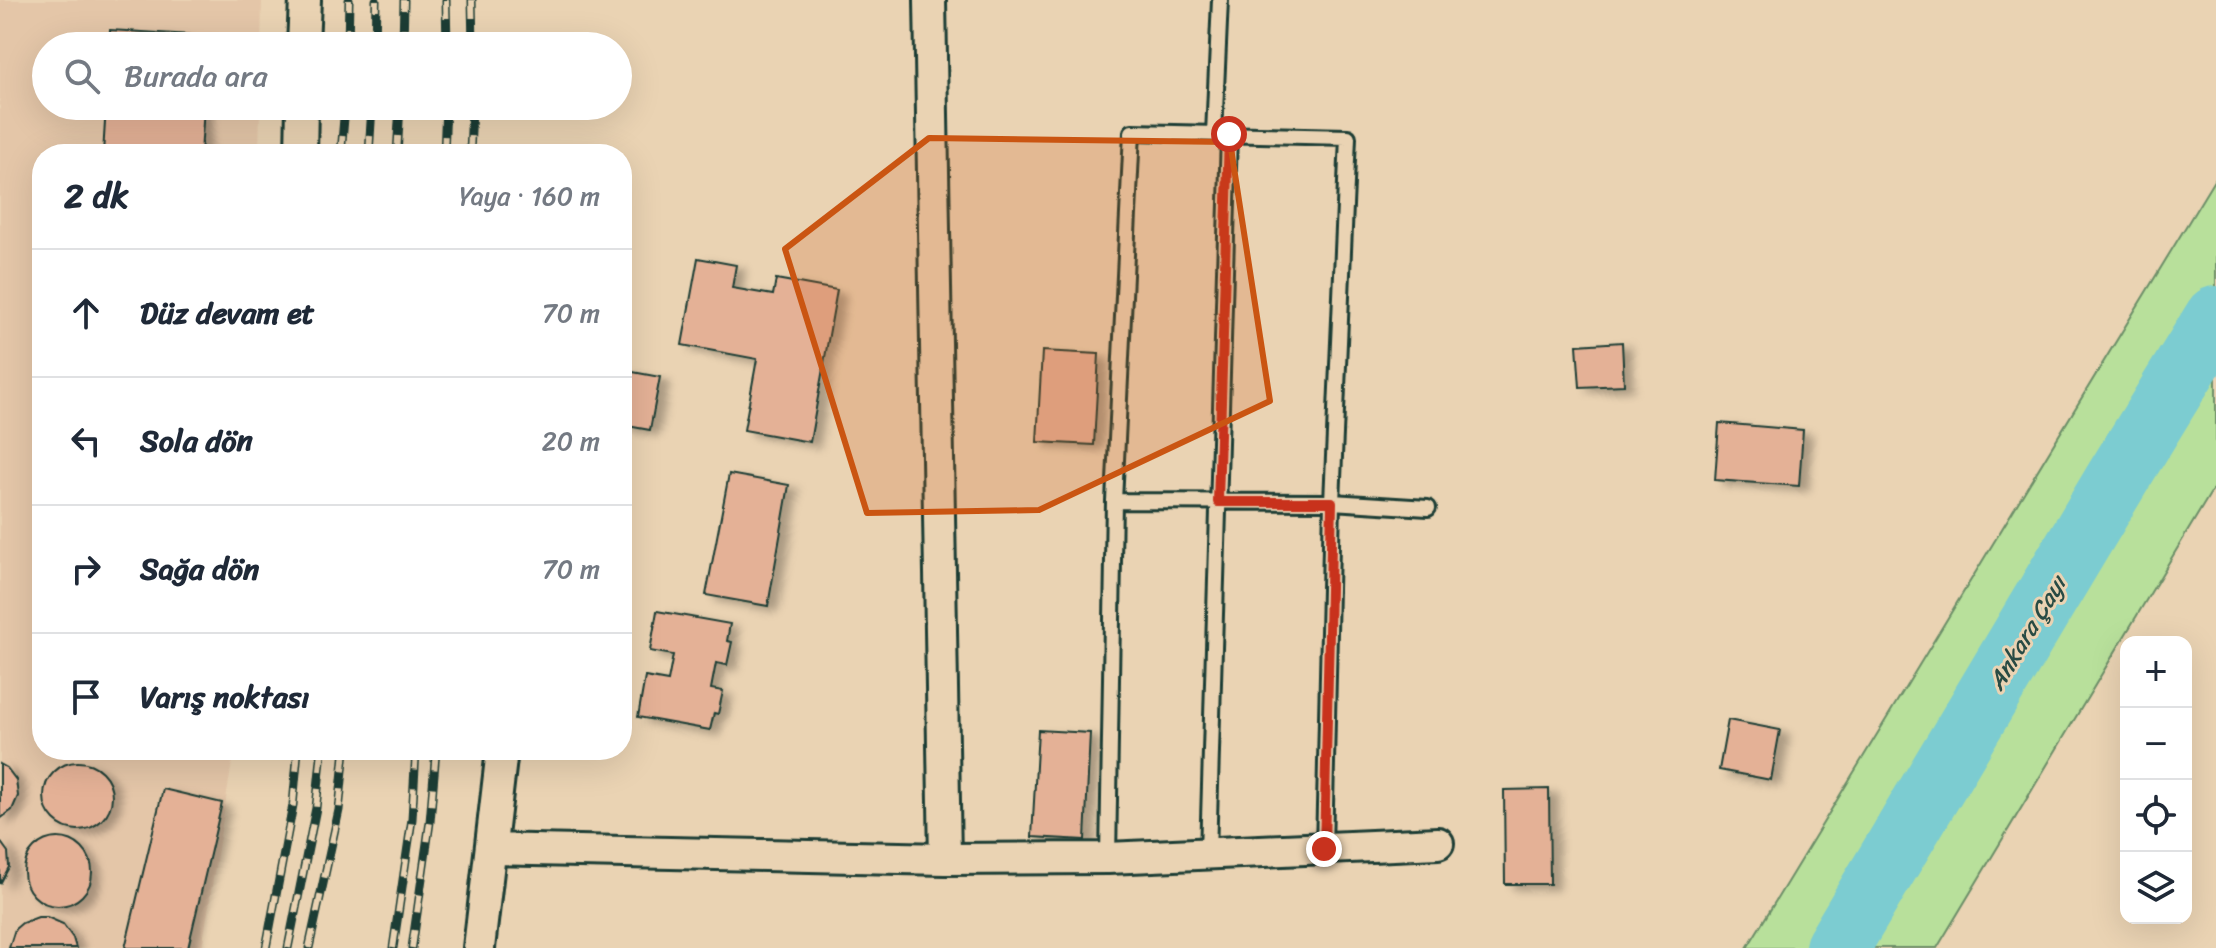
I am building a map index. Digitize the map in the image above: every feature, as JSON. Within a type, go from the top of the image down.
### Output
[{"type":"street","points":[[304,32],[305,0]]},
{"type":"street","points":[[930,0],[945,859]]},
{"type":"street","points":[[301,144],[302,120]]},
{"type":"street","points":[[479,948],[501,760]]},
{"type":"street","points":[[491,849],[945,859],[1108,858],[1438,843]]},
{"type":"lane","points":[[1208,854],[1218,502],[1222,134],[1220,0]]},
{"type":"lane","points":[[1108,858],[1114,501],[1132,132],[1348,137],[1332,502],[1324,849]]},
{"type":"lane","points":[[1114,501],[1332,502],[1428,508]]},
{"type":"highlighted area","points":[[929,138],[1230,142],[1270,401],[1039,510],[867,513],[785,249]]},
{"type":"shaded area","points":[[0,0],[262,0],[261,32],[32,32],[32,120],[260,120],[259,144],[32,144],[32,760],[232,760],[202,948],[0,948]]},
{"type":"green space","points":[[2216,177],[2216,484],[2125,636],[2120,636],[2120,644],[1937,948],[1747,948]]},
{"type":"building","points":[[105,120],[203,120],[202,144],[104,144]]},
{"type":"building","points":[[698,258],[736,265],[732,288],[773,295],[776,279],[837,290],[810,442],[744,430],[757,359],[682,345]]},
{"type":"building","points":[[1622,342],[1624,385],[1580,387],[1577,345]]},
{"type":"building","points":[[1042,351],[1099,354],[1094,445],[1037,442]]},
{"type":"building","points":[[632,372],[660,377],[650,430],[632,427]]},
{"type":"building","points":[[1719,423],[1803,430],[1799,486],[1715,480]]},
{"type":"building","points":[[729,474],[789,485],[768,606],[706,595]]},
{"type":"building","points":[[657,611],[730,624],[727,641],[732,642],[727,665],[716,663],[711,689],[723,691],[718,714],[714,713],[710,730],[638,717],[645,677],[668,681],[673,655],[650,651]]},
{"type":"building","points":[[1728,720],[1780,730],[1771,780],[1719,770]]},
{"type":"building","points":[[1038,730],[1090,733],[1085,840],[1032,837]]},
{"type":"building","points":[[78,762],[102,772],[112,796],[102,820],[78,830],[54,820],[44,796],[54,772]]},
{"type":"building","points":[[0,764],[16,780],[18,796],[12,810],[0,819]]},
{"type":"building","points":[[163,789],[222,803],[188,948],[125,948]]},
{"type":"building","points":[[1549,789],[1550,884],[1505,884],[1504,790]]},
{"type":"building","points":[[58,838],[82,848],[92,872],[82,896],[58,906],[34,896],[24,872],[34,848]]},
{"type":"building","points":[[0,841],[8,852],[9,867],[0,884]]},
{"type":"building","points":[[38,917],[47,917],[63,924],[76,948],[9,948],[15,929]]},
{"type":"waterway","name":"Ankara Çayı","points":[[1837,948],[2216,318]]},
{"type":"railway","points":[[348,32],[349,0]]},
{"type":"railway","points":[[375,32],[376,0]]},
{"type":"railway","points":[[403,32],[404,0]]},
{"type":"railway","points":[[446,0],[447,32]]},
{"type":"railway","points":[[472,0],[473,32]]},
{"type":"railway","points":[[342,144],[344,120]]},
{"type":"railway","points":[[370,144],[371,120]]},
{"type":"railway","points":[[398,144],[399,120]]},
{"type":"railway","points":[[444,144],[445,120]]},
{"type":"railway","points":[[470,144],[471,120]]},
{"type":"railway","points":[[266,948],[293,805],[297,760]]},
{"type":"railway","points":[[288,948],[316,808],[321,760]]},
{"type":"railway","points":[[309,948],[339,810],[344,760]]},
{"type":"railway","points":[[393,948],[412,819],[415,760]]},
{"type":"railway","points":[[412,948],[430,822],[435,760]]},
{"type":"route","points":[[1229,134],[1218,502],[1332,502],[1324,849]]}]
